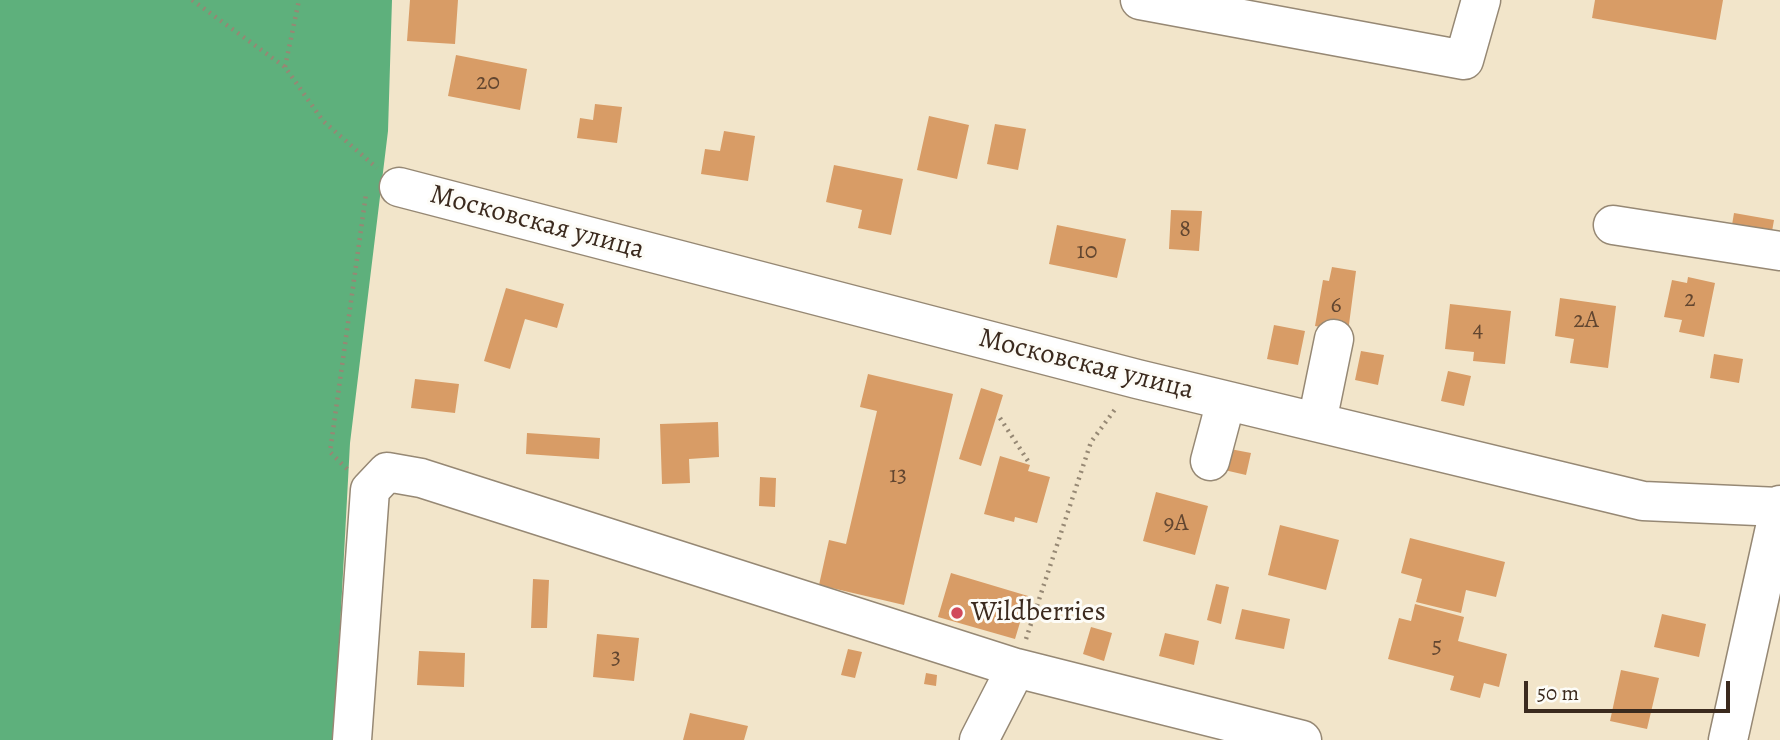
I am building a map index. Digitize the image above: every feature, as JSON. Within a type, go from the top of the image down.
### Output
[{"type":"street","points":[[1140,0],[1464,60],[1481,0]]},
{"type":"street","name":"Московская улица","points":[[376,179],[1137,379],[1643,502],[1780,506]]},
{"type":"street","points":[[1613,225],[1780,251]]},
{"type":"street","points":[[1317,422],[1334,339]]},
{"type":"street","points":[[1210,461],[1226,401]]},
{"type":"street","points":[[352,740],[378,481],[421,478],[1016,668],[1302,740]]},
{"type":"street","points":[[1728,740],[1780,506]]},
{"type":"street","points":[[979,740],[1016,668]]},
{"type":"path","points":[[192,0],[285,67],[323,121],[376,179],[330,452],[378,481]]},
{"type":"path","points":[[285,67],[299,0]]},
{"type":"path","points":[[1016,668],[1091,442],[1137,379]]},
{"type":"path","points":[[1000,418],[1028,461]]},
{"type":"green space","points":[[0,0],[392,0],[388,131],[350,443],[334,740],[0,740]]},
{"type":"building","points":[[410,0],[458,0],[455,44],[407,41]]},
{"type":"building","points":[[1595,0],[1723,0],[1716,40],[1592,18]]},
{"type":"building","points":[[456,55],[527,69],[520,110],[448,96]]},
{"type":"building","points":[[595,104],[622,107],[617,143],[577,138],[580,118],[593,120]]},
{"type":"building","points":[[929,116],[969,125],[957,179],[917,170]]},
{"type":"building","points":[[995,124],[1026,129],[1018,170],[987,164]]},
{"type":"building","points":[[724,131],[755,136],[748,181],[701,174],[705,149],[720,151]]},
{"type":"building","points":[[834,165],[903,179],[891,235],[858,228],[862,210],[826,202]]},
{"type":"building","points":[[1171,210],[1202,211],[1199,251],[1169,249]]},
{"type":"building","points":[[1734,213],[1774,220],[1770,243],[1730,237]]},
{"type":"building","points":[[1057,225],[1126,239],[1117,278],[1049,264]]},
{"type":"building","points":[[1332,267],[1356,271],[1348,332],[1315,326],[1323,280],[1329,281]]},
{"type":"building","points":[[1688,277],[1715,283],[1704,337],[1679,332],[1682,320],[1664,317],[1672,280],[1687,283]]},
{"type":"building","points":[[506,288],[564,304],[557,328],[525,319],[510,369],[484,361]]},
{"type":"building","points":[[1560,298],[1616,306],[1608,368],[1570,363],[1574,339],[1555,336]]},
{"type":"building","points":[[1450,304],[1511,311],[1505,364],[1473,361],[1474,352],[1445,349]]},
{"type":"building","points":[[1274,325],[1305,331],[1298,365],[1267,359]]},
{"type":"building","points":[[1361,351],[1384,355],[1378,385],[1355,380]]},
{"type":"building","points":[[1714,354],[1743,359],[1739,383],[1710,378]]},
{"type":"building","points":[[1448,371],[1471,376],[1464,406],[1441,401]]},
{"type":"building","points":[[868,374],[953,394],[904,605],[819,585],[829,540],[846,544],[877,411],[860,407]]},
{"type":"building","points":[[415,379],[459,384],[455,413],[411,408]]},
{"type":"building","points":[[981,388],[1003,395],[981,466],[959,459]]},
{"type":"building","points":[[718,422],[719,457],[689,459],[690,483],[662,484],[660,424]]},
{"type":"building","points":[[527,433],[600,438],[599,459],[526,454]]},
{"type":"building","points":[[1225,448],[1251,453],[1246,475],[1220,469]]},
{"type":"building","points":[[1000,456],[1030,465],[1028,471],[1050,477],[1037,523],[1015,517],[1014,522],[984,514]]},
{"type":"building","points":[[760,477],[776,478],[775,507],[759,506]]},
{"type":"building","points":[[1156,492],[1208,506],[1195,555],[1143,541]]},
{"type":"building","points":[[1280,525],[1339,540],[1326,590],[1268,575]]},
{"type":"building","points":[[1410,538],[1505,562],[1496,597],[1466,590],[1461,613],[1416,602],[1422,579],[1401,573]]},
{"type":"building","points":[[951,573],[1028,596],[1015,639],[938,617]]},
{"type":"building","points":[[533,579],[549,580],[547,628],[531,628]]},
{"type":"building","points":[[1216,584],[1229,587],[1221,624],[1207,620]]},
{"type":"building","points":[[1415,604],[1464,617],[1458,641],[1507,654],[1499,687],[1484,683],[1480,698],[1450,690],[1454,676],[1388,659],[1399,618],[1411,621]]},
{"type":"building","points":[[1242,609],[1290,619],[1284,649],[1235,639]]},
{"type":"building","points":[[1662,614],[1706,624],[1699,657],[1654,647]]},
{"type":"building","points":[[1091,627],[1112,633],[1104,661],[1083,654]]},
{"type":"building","points":[[1165,633],[1199,641],[1194,665],[1159,656]]},
{"type":"building","points":[[597,634],[639,638],[634,681],[593,677]]},
{"type":"building","points":[[848,649],[862,652],[855,678],[841,675]]},
{"type":"building","points":[[419,651],[465,653],[464,687],[417,685]]},
{"type":"building","points":[[1621,670],[1659,678],[1647,729],[1610,721]]},
{"type":"building","points":[[926,673],[937,675],[936,686],[924,684]]},
{"type":"building","points":[[690,713],[748,726],[744,740],[683,740]]},
{"type":"place","name":"Wildberries","points":[[957,613]]}]
